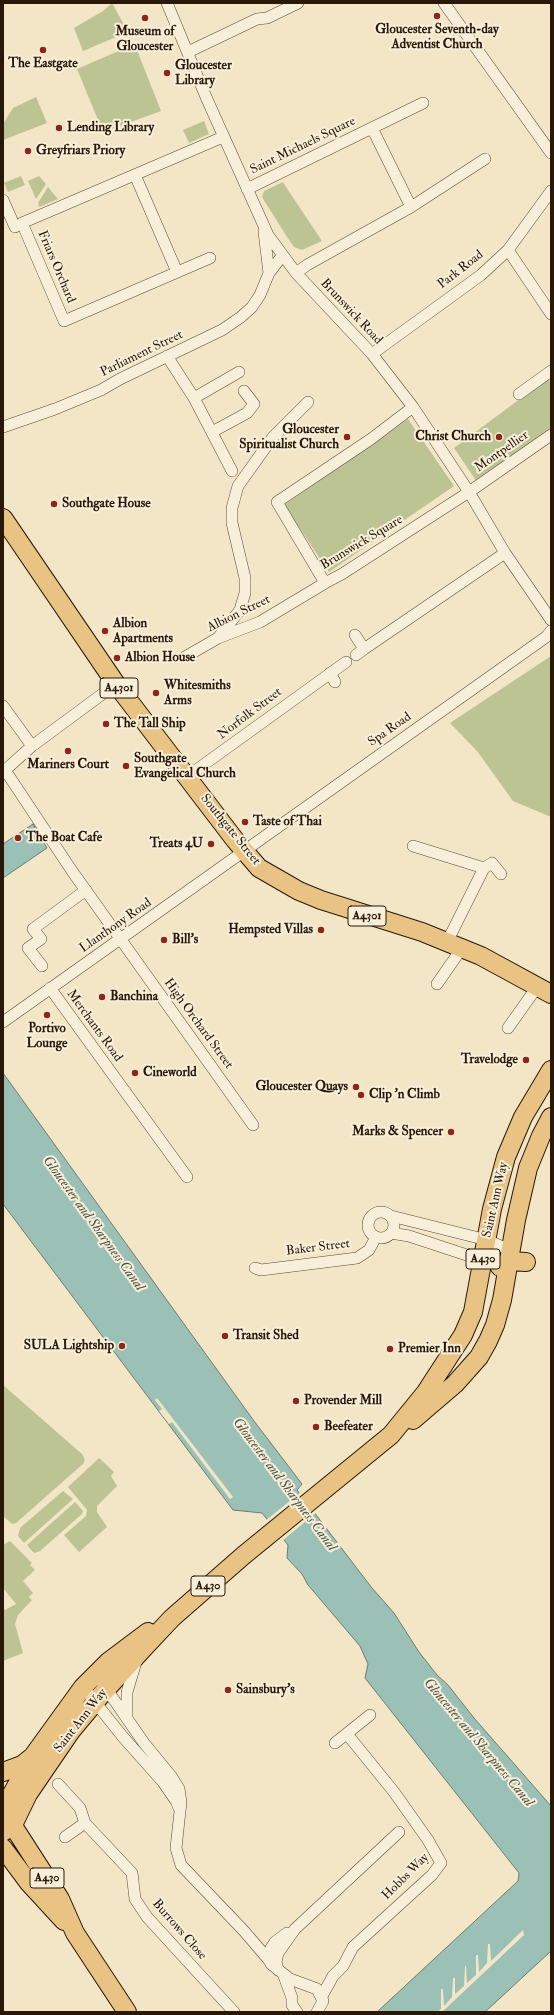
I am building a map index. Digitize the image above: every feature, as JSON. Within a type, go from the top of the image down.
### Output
[{"type":"main road","name":"Southgate Street","points":[[3,518],[116,684],[244,851],[259,868],[299,891],[356,913],[455,945],[499,965],[546,992]]},
{"type":"main road","name":"Saint Ann Way","points":[[5,1826],[24,1802],[43,1772],[101,1695],[172,1618],[244,1555],[391,1435],[426,1392],[463,1335],[473,1312],[498,1184],[514,1137],[523,1117],[551,1070]]},
{"type":"main road","points":[[484,1250],[501,1235],[520,1162],[530,1140],[551,1107]]},
{"type":"main road","name":"Saint Ann Way","points":[[391,1435],[395,1434],[447,1391],[468,1370],[478,1357],[495,1325],[511,1262],[517,1214],[528,1168],[541,1136],[551,1117]]},
{"type":"main road","points":[[404,1419],[439,1386],[466,1354],[484,1320],[493,1282],[511,1262]]},
{"type":"main road","name":"Saint Ann Way","points":[[5,1826],[33,1756],[83,1687],[95,1673],[124,1649],[172,1618]]},
{"type":"main road","points":[[3,1772],[22,1765],[33,1756]]},
{"type":"main road","points":[[5,1826],[29,1883],[75,1933]]},
{"type":"main road","name":"A430","points":[[5,1826],[60,1899],[75,1933],[127,2012]]},
{"type":"street","name":"Brunswick Road","points":[[167,3],[263,226],[282,256],[296,273],[372,354],[413,407],[469,492],[505,553],[551,620]]},
{"type":"street","points":[[188,52],[257,19],[267,18],[298,3]]},
{"type":"street","points":[[444,3],[551,153]]},
{"type":"street","name":"Saint Michaels Square","points":[[247,189],[423,103]]},
{"type":"street","name":"Saint Michaels Square","points":[[372,128],[411,207]]},
{"type":"street","name":"Friars Orchard","points":[[210,258],[64,321],[22,224],[223,136]]},
{"type":"street","points":[[296,273],[307,265],[411,207],[485,159]]},
{"type":"street","points":[[135,175],[177,272]]},
{"type":"street","name":"Park Road","points":[[372,354],[481,275],[508,250],[551,191]]},
{"type":"street","points":[[3,200],[15,227]]},
{"type":"street","name":"Parliament Street","points":[[263,226],[268,273]]},
{"type":"street","points":[[508,250],[551,314]]},
{"type":"street","name":"Parliament Street","points":[[3,426],[88,396],[222,330],[241,317],[256,301],[268,273],[282,256]]},
{"type":"street","points":[[167,356],[194,398],[232,471]]},
{"type":"street","points":[[519,394],[551,370]]},
{"type":"street","points":[[194,398],[239,372]]},
{"type":"street","points":[[212,432],[247,413],[254,404],[244,391]]},
{"type":"street","points":[[218,638],[240,610],[245,593],[246,578],[232,523],[232,508],[238,486],[273,437],[308,402]]},
{"type":"street","name":"Brunswick Square","points":[[413,407],[371,439],[277,502],[325,583],[342,574],[469,492]]},
{"type":"street","name":"Montpellier","points":[[469,492],[551,435]]},
{"type":"street","points":[[355,635],[360,652],[505,553]]},
{"type":"street","name":"Albion Street","points":[[185,656],[218,638],[260,622],[325,583]]},
{"type":"street","name":"Spa Road","points":[[244,851],[546,637],[551,631]]},
{"type":"street","name":"Norfolk Street","points":[[188,776],[332,678],[346,662]]},
{"type":"street","points":[[4,771],[32,746],[116,684]]},
{"type":"street","points":[[3,706],[32,746]]},
{"type":"street","name":"High Orchard Street","points":[[4,771],[120,940],[253,1125]]},
{"type":"street","points":[[413,846],[484,868]]},
{"type":"street","name":"Llanthony Road","points":[[3,1022],[244,851]]},
{"type":"street","points":[[437,984],[455,945],[484,868],[492,863],[501,874]]},
{"type":"street","points":[[42,966],[28,948],[41,939],[33,929],[86,890]]},
{"type":"street","name":"Merchants Road","points":[[50,988],[187,1177]]},
{"type":"street","points":[[508,1028],[546,992]]},
{"type":"street","points":[[391,1216],[394,1225],[391,1233],[385,1238],[376,1238],[372,1235],[368,1228],[369,1220],[371,1216],[380,1212],[391,1216],[484,1250],[511,1262]]},
{"type":"street","points":[[391,1233],[484,1250],[511,1262]]},
{"type":"street","name":"Baker Street","points":[[255,1268],[261,1270],[358,1258],[369,1250],[376,1238]]},
{"type":"street","points":[[127,1718],[126,1704],[129,1681],[141,1650]]},
{"type":"street","points":[[95,1673],[101,1695],[176,1801],[179,1808]]},
{"type":"street","points":[[83,1687],[101,1695],[127,1718],[144,1743],[176,1782],[181,1796],[176,1842],[178,1859],[188,1872],[244,1931],[271,1964],[281,1973],[317,1989],[322,1996]]},
{"type":"street","points":[[335,1743],[370,1715]]},
{"type":"street","name":"Hobbs Way","points":[[318,2012],[322,2006],[322,1996],[333,1976],[343,1966],[353,1948],[428,1878],[441,1863],[428,1840],[394,1792],[347,1734]]},
{"type":"street","name":"Burrows Close","points":[[58,1784],[80,1808],[85,1823],[132,1873],[135,1898],[148,1917],[234,2012]]},
{"type":"street","points":[[65,1837],[85,1823]]},
{"type":"street","points":[[268,1959],[271,1948],[275,1942],[295,1929],[399,1832]]},
{"type":"street","points":[[292,2007],[276,1962],[278,1953],[295,1929]]},
{"type":"street","points":[[244,1931],[264,1942],[275,1942]]},
{"type":"street","name":"Hobbs Way","points":[[307,1985],[333,1976]]},
{"type":"street","points":[[292,2007],[296,1990],[307,1985]]},
{"type":"green space","points":[[112,3],[128,32],[83,51],[74,28],[103,11]]},
{"type":"green space","points":[[135,45],[161,111],[103,132],[77,69]]},
{"type":"green space","points":[[36,97],[47,123],[3,140],[3,124],[13,108]]},
{"type":"green space","points":[[204,121],[209,134],[189,143],[183,130]]},
{"type":"green space","points":[[21,176],[25,185],[8,192],[4,183]]},
{"type":"green space","points":[[39,176],[46,184],[36,199],[28,181]]},
{"type":"green space","points":[[283,182],[322,241],[302,250],[294,247],[287,237],[262,197],[264,191]]},
{"type":"green space","points":[[48,187],[58,199],[39,207],[38,203]]},
{"type":"green space","points":[[548,378],[551,384],[551,431],[477,482],[454,448]]},
{"type":"green space","points":[[408,419],[454,486],[329,572],[284,505]]},
{"type":"green space","points":[[551,656],[551,817],[513,801],[477,751],[450,723]]},
{"type":"green space","points":[[3,1385],[82,1454],[85,1460],[83,1464],[16,1523],[12,1524],[3,1516]]},
{"type":"green space","points":[[99,1458],[114,1472],[111,1476],[117,1486],[97,1506],[97,1512],[107,1527],[79,1552],[64,1535],[86,1516],[87,1510],[68,1487]]},
{"type":"green space","points":[[63,1491],[73,1499],[24,1543],[18,1536],[20,1528]]},
{"type":"green space","points":[[75,1502],[83,1511],[82,1514],[40,1551],[35,1553],[32,1551],[27,1545]]},
{"type":"green space","points":[[10,1541],[32,1563],[30,1565],[35,1570],[23,1581],[33,1593],[29,1597],[32,1600],[18,1615],[15,1624],[23,1653],[3,1661],[3,1607],[5,1610],[16,1604],[3,1588],[3,1545]]},
{"type":"water","points":[[33,824],[47,848],[3,878],[3,844]]},
{"type":"water","name":"Gloucester and Sharpness Canal","points":[[3,1073],[254,1421],[302,1484],[297,1490],[372,1588],[394,1613],[419,1652],[437,1675],[448,1685],[474,1718],[551,1806],[551,1951],[485,2012],[377,2012],[518,1881],[519,1873],[365,1678],[368,1664],[360,1646],[308,1585],[302,1574],[287,1558],[288,1545],[262,1513],[233,1510],[3,1204]]},
{"type":"pier","points":[[157,1398],[233,1497],[230,1499],[172,1422],[169,1424],[159,1411],[162,1409],[170,1419],[155,1400]]},
{"type":"pier","points":[[301,1492],[316,1513],[282,1541],[265,1521]]},
{"type":"pier","points":[[523,1930],[524,1935],[442,2012],[437,2012],[441,2009],[441,1989],[443,1989],[444,2006],[452,1997],[453,1978],[455,1978],[455,1994],[464,1986],[465,1966],[467,1983],[476,1975],[476,1955],[478,1955],[479,1972],[487,1963],[488,1944],[490,1944],[491,1961]]},
{"type":"place","name":"Gloucester Seventh-day Adventist Church","points":[[437,16]]},
{"type":"place","name":"Museum of Gloucester","points":[[145,18]]},
{"type":"place","name":"The Eastgate","points":[[43,50]]},
{"type":"place","name":"Gloucester Library","points":[[167,73]]},
{"type":"place","name":"Lending Library","points":[[59,128]]},
{"type":"place","name":"Greyfriars Priory","points":[[28,151]]},
{"type":"place","name":"Gloucester Spiritualist Church","points":[[347,437]]},
{"type":"place","name":"Christ Church","points":[[499,437]]},
{"type":"place","name":"Southgate House","points":[[54,504]]},
{"type":"place","name":"Albion Apartments","points":[[105,631]]},
{"type":"place","name":"Albion House","points":[[117,658]]},
{"type":"place","name":"Whitesmiths Arms","points":[[156,693]]},
{"type":"place","name":"The Tall Ship","points":[[106,724]]},
{"type":"place","name":"Mariners Court","points":[[68,751]]},
{"type":"place","name":"Southgate Evangelical Church","points":[[126,766]]},
{"type":"place","name":"Taste of Thai","points":[[245,822]]},
{"type":"place","name":"The Boat Cafe","points":[[18,838]]},
{"type":"place","name":"Treats 4U","points":[[211,844]]},
{"type":"place","name":"Hempsted Villas","points":[[321,930]]},
{"type":"place","name":"Bill's","points":[[164,940]]},
{"type":"place","name":"Banchina","points":[[102,997]]},
{"type":"place","name":"Portivo Lounge","points":[[47,1015]]},
{"type":"place","name":"Travelodge","points":[[526,1060]]},
{"type":"place","name":"Cineworld","points":[[135,1073]]},
{"type":"place","name":"Gloucester Quays","points":[[356,1087]]},
{"type":"place","name":"Clip 'n Climb","points":[[361,1095]]},
{"type":"place","name":"Marks & Spencer","points":[[451,1132]]},
{"type":"place","name":"Transit Shed","points":[[225,1336]]},
{"type":"place","name":"SULA Lightship","points":[[122,1346]]},
{"type":"place","name":"Premier Inn","points":[[390,1349]]},
{"type":"place","name":"Provender Mill","points":[[296,1401]]},
{"type":"place","name":"Beefeater","points":[[316,1427]]},
{"type":"place","name":"Sainsbury's","points":[[228,1690]]}]
